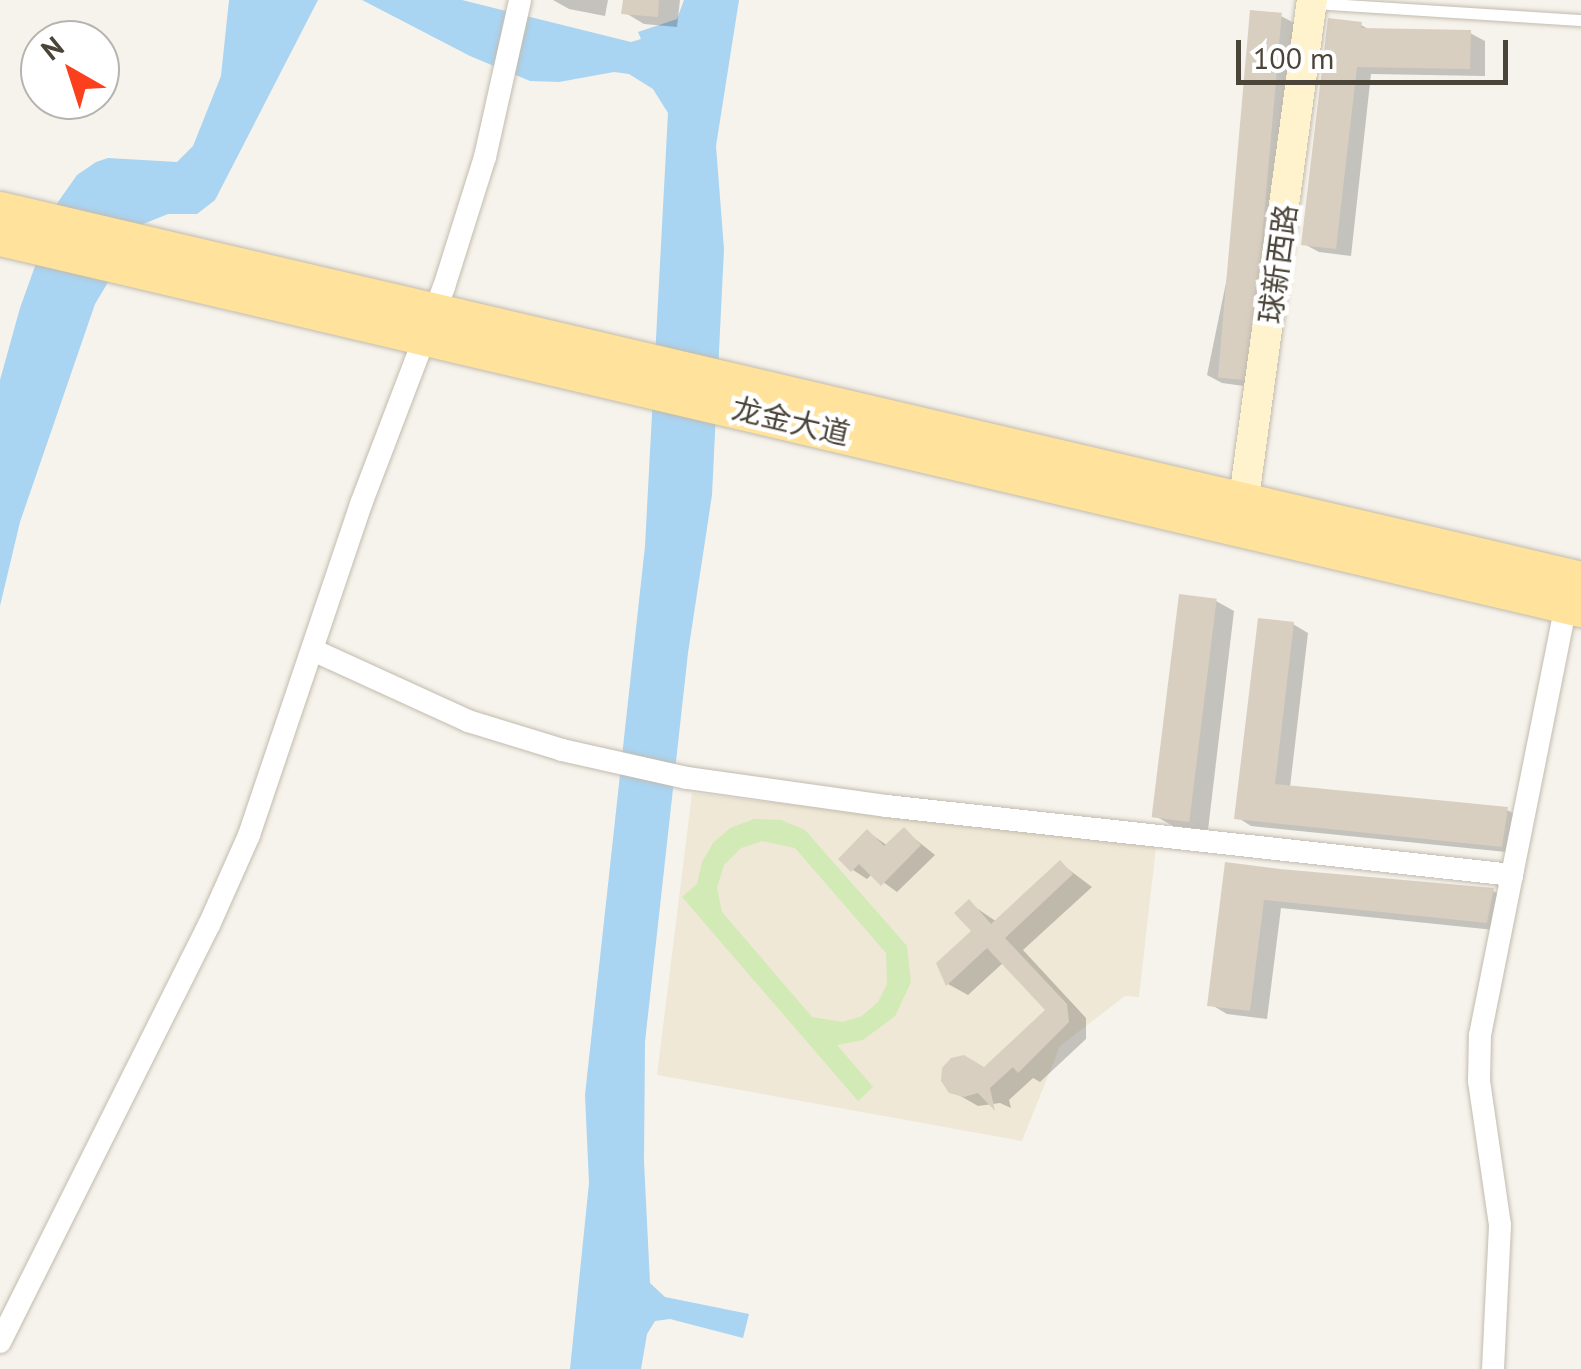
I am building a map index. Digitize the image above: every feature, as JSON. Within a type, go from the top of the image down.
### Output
[{"type":"main road","name":"龙金大道","points":[[0,208],[21,233],[136,255],[647,373],[1242,513],[1576,597]]},
{"type":"street","name":"球新西路","points":[[1242,513],[1311,1]]},
{"type":"street","points":[[0,1342],[229,880],[275,766],[361,504],[430,324],[484,157],[519,3]]},
{"type":"street","points":[[1493,1369],[1500,1225],[1478,1058],[1512,875],[1576,597]]},
{"type":"street","points":[[314,650],[468,721],[686,778],[887,806],[1512,875]]},
{"type":"lane","points":[[1311,1],[1581,20]]},
{"type":"shaded area","points":[[692,793],[1156,847],[1139,997],[1125,996],[1060,1046],[1022,1141],[657,1075]]},
{"type":"green space","points":[[754,819],[781,820],[805,830],[907,946],[911,982],[895,1016],[863,1040],[837,1045],[873,1087],[858,1101],[682,897],[697,884],[702,862],[713,843],[730,828]],"holes":[[[762,841],[795,848],[886,953],[887,984],[878,1002],[862,1016],[843,1022],[812,1017],[722,912],[717,888],[724,865],[741,848]]]},
{"type":"water","points":[[229,0],[318,0],[215,200],[197,214],[168,214],[143,224],[95,304],[20,522],[0,606],[0,380],[20,308],[58,202],[77,175],[96,162],[108,158],[177,162],[193,146],[221,76]]},
{"type":"water","points":[[362,0],[462,0],[631,42],[641,39],[638,32],[677,19],[684,0],[739,0],[716,146],[724,249],[712,495],[688,653],[645,1042],[644,1161],[650,1283],[665,1297],[749,1314],[743,1338],[670,1319],[655,1321],[647,1334],[641,1369],[570,1369],[589,1183],[585,1095],[645,546],[668,113],[653,89],[629,74],[614,72],[559,82],[530,81],[470,56]]},
{"type":"building","points":[[623,0],[659,0],[658,17],[621,14]]},
{"type":"building","points":[[1250,10],[1282,13],[1250,380],[1218,378]]},
{"type":"building","points":[[1328,18],[1362,22],[1361,28],[1471,30],[1470,69],[1357,67],[1336,249],[1301,245]]},
{"type":"building","points":[[1179,594],[1217,599],[1189,822],[1152,817]]},
{"type":"building","points":[[1258,618],[1294,622],[1275,784],[1508,807],[1502,847],[1234,819]]},
{"type":"building","points":[[904,827],[921,845],[881,886],[859,864],[851,872],[838,859],[867,829],[884,846]]},
{"type":"building","points":[[1060,860],[1073,874],[1005,938],[1067,1004],[1069,1022],[1018,1073],[1013,1067],[990,1088],[995,1111],[978,1093],[964,1097],[949,1093],[941,1081],[942,1068],[951,1058],[964,1055],[984,1067],[1045,1010],[987,948],[946,986],[936,963],[971,931],[954,913],[969,899],[991,924]]},
{"type":"building","points":[[1225,862],[1494,888],[1487,923],[1264,900],[1250,1011],[1207,1006]]}]
